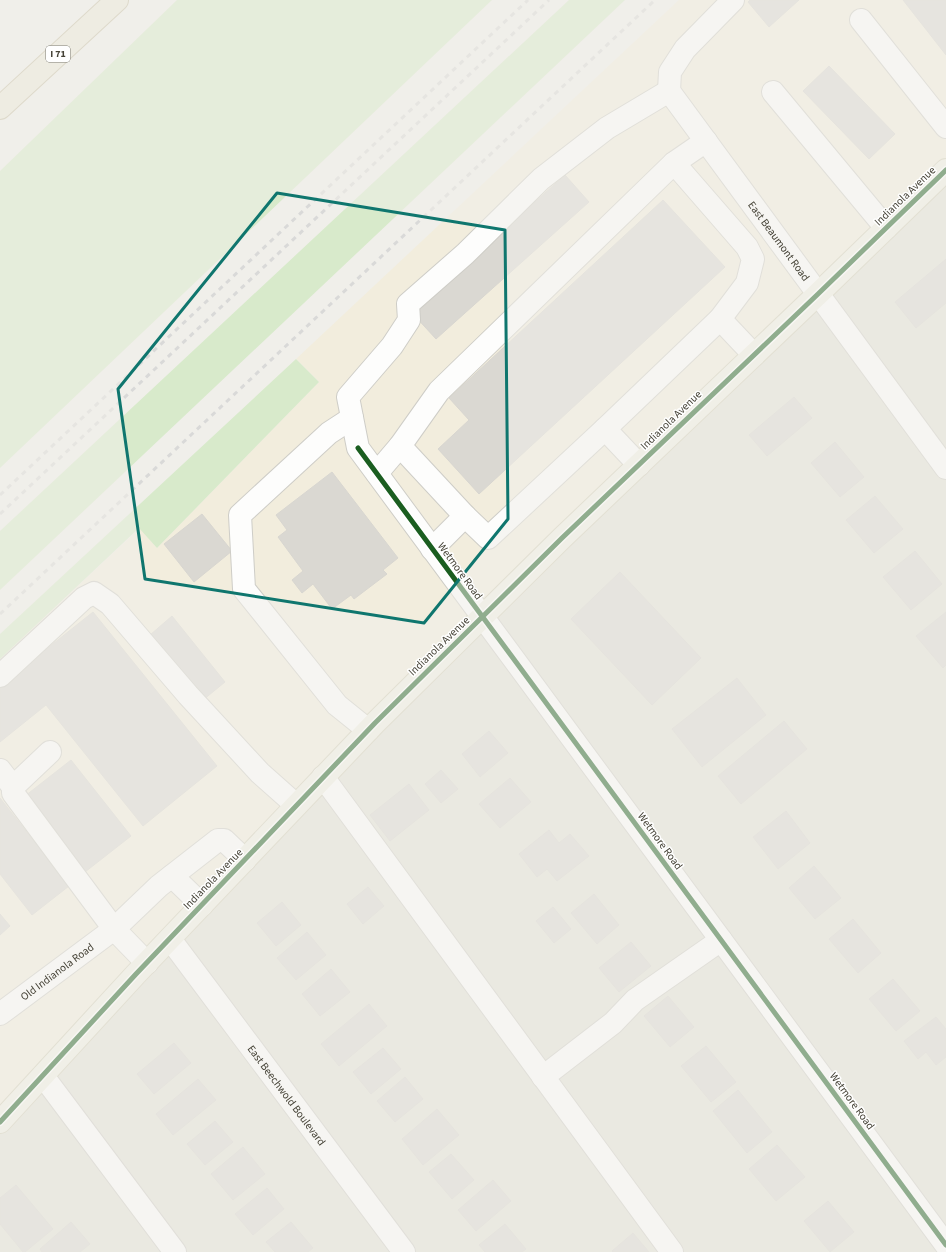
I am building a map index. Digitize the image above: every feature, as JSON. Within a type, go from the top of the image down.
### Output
[{"type":"highway","name":"I 71","points":[[0,108],[117,0]]},
{"type":"main road","name":"Indianola Avenue","points":[[0,1122],[147,963],[368,730],[562,538],[946,170]]},
{"type":"street","points":[[368,730],[337,706],[244,588],[240,515],[329,432],[352,418],[348,397],[392,346],[409,320],[408,304],[465,254],[541,179],[608,128],[669,91],[670,72],[685,49],[733,0]]},
{"type":"street","points":[[861,20],[946,127]]},
{"type":"street","name":"East Beaumont Road","points":[[669,91],[946,468]]},
{"type":"street","points":[[772,92],[886,228]]},
{"type":"street","points":[[377,473],[400,446],[439,390],[674,163],[706,141]]},
{"type":"street","points":[[400,446],[465,516],[488,538],[605,430],[720,319],[747,283],[753,259],[747,247],[674,163]]},
{"type":"street","points":[[720,319],[754,355]]},
{"type":"street","name":"Wetmore Road","points":[[352,418],[358,448],[946,1245]]},
{"type":"street","points":[[605,430],[639,465]]},
{"type":"street","points":[[432,548],[465,516]]},
{"type":"street","points":[[0,676],[84,598],[94,593],[110,604],[188,696],[260,773],[296,805]]},
{"type":"street","points":[[50,752],[6,779],[13,793],[114,928],[147,963]]},
{"type":"street","points":[[323,777],[672,1252]]},
{"type":"street","name":"Old Indianola Road","points":[[0,1014],[114,928],[165,881],[218,840],[224,840],[245,860]]},
{"type":"street","points":[[165,881],[202,905]]},
{"type":"street","name":"East Beechwold Boulevard","points":[[170,939],[404,1252]]},
{"type":"street","points":[[543,1077],[613,1023],[636,1000],[721,940]]},
{"type":"street","points":[[43,1076],[175,1252]]},
{"type":"highlighted area","points":[[277,193],[505,230],[508,519],[424,623],[145,579],[118,389]]},
{"type":"shaded area","points":[[679,0],[946,0],[946,170],[487,616],[0,1129],[0,659],[140,528],[157,548],[319,382],[296,359]]},
{"type":"shaded area","points":[[946,170],[946,1252],[0,1252],[0,1129],[487,616]]},
{"type":"green space","points":[[177,0],[492,0],[0,468],[0,171]]},
{"type":"green space","points":[[569,0],[625,0],[0,590],[0,531]]},
{"type":"green space","points":[[296,359],[319,382],[157,548],[139,528],[0,659],[0,634]]},
{"type":"building","points":[[750,0],[799,0],[769,27],[748,2]]},
{"type":"building","points":[[903,0],[946,0],[946,55]]},
{"type":"building","points":[[829,66],[895,134],[869,159],[803,91]]},
{"type":"building","points":[[565,175],[589,202],[436,339],[414,315],[477,258],[475,256]]},
{"type":"building","points":[[663,200],[725,267],[479,494],[438,449],[469,420],[449,398]]},
{"type":"building","points":[[946,259],[946,303],[916,328],[895,302]]},
{"type":"building","points":[[794,397],[812,418],[767,456],[749,435]]},
{"type":"building","points":[[835,442],[864,477],[840,497],[811,463]]},
{"type":"building","points":[[332,472],[398,558],[383,570],[387,574],[354,599],[351,595],[332,609],[313,584],[302,593],[292,580],[303,571],[278,537],[287,530],[276,515]]},
{"type":"building","points":[[875,496],[903,529],[874,553],[846,520]]},
{"type":"building","points":[[202,514],[232,551],[194,582],[164,544]]},
{"type":"building","points":[[915,551],[942,584],[911,610],[883,577]]},
{"type":"building","points":[[620,572],[701,658],[652,705],[571,619]]},
{"type":"building","points":[[93,612],[217,766],[143,826],[46,705],[0,742],[0,686]]},
{"type":"building","points":[[946,612],[946,665],[943,668],[916,636]]},
{"type":"building","points":[[172,616],[225,682],[203,700],[150,635]]},
{"type":"building","points":[[737,678],[766,715],[702,767],[672,729]]},
{"type":"building","points":[[784,721],[807,749],[741,804],[718,776]]},
{"type":"building","points":[[489,731],[508,753],[480,777],[462,754]]},
{"type":"building","points":[[71,760],[131,836],[85,872],[25,796]]},
{"type":"building","points":[[441,770],[458,789],[441,803],[425,784]]},
{"type":"building","points":[[510,778],[531,802],[500,828],[479,804]]},
{"type":"building","points":[[409,784],[429,810],[390,841],[370,815]]},
{"type":"building","points":[[0,798],[69,886],[32,915],[0,874]]},
{"type":"building","points":[[786,811],[810,843],[778,869],[753,837]]},
{"type":"building","points":[[549,830],[559,843],[570,834],[589,856],[557,881],[547,869],[537,877],[519,854]]},
{"type":"building","points":[[814,866],[841,898],[815,919],[789,888]]},
{"type":"building","points":[[368,887],[384,906],[363,924],[347,904]]},
{"type":"building","points":[[594,894],[619,925],[597,944],[571,913]]},
{"type":"building","points":[[282,902],[301,925],[276,946],[257,923]]},
{"type":"building","points":[[553,907],[571,929],[554,943],[536,921]]},
{"type":"building","points":[[0,914],[10,926],[0,935]]},
{"type":"building","points":[[853,919],[881,953],[858,973],[829,939]]},
{"type":"building","points":[[307,932],[326,955],[296,980],[277,958]]},
{"type":"building","points":[[631,942],[651,966],[619,992],[599,968]]},
{"type":"building","points":[[331,969],[350,992],[320,1016],[302,994]]},
{"type":"building","points":[[893,979],[920,1011],[896,1031],[869,999]]},
{"type":"building","points":[[668,996],[694,1027],[670,1047],[644,1016]]},
{"type":"building","points":[[369,1004],[387,1026],[339,1066],[321,1044]]},
{"type":"building","points":[[936,1017],[946,1029],[946,1057],[936,1065],[926,1052],[918,1059],[904,1041]]},
{"type":"building","points":[[174,1043],[191,1063],[154,1094],[137,1074]]},
{"type":"building","points":[[706,1046],[736,1082],[711,1102],[681,1066]]},
{"type":"building","points":[[383,1048],[401,1069],[371,1094],[353,1072]]},
{"type":"building","points":[[405,1077],[423,1099],[395,1122],[377,1101]]},
{"type":"building","points":[[198,1079],[216,1100],[173,1135],[156,1114]]},
{"type":"building","points":[[738,1090],[772,1132],[747,1153],[713,1111]]},
{"type":"building","points":[[437,1109],[459,1135],[423,1165],[402,1139]]},
{"type":"building","points":[[215,1121],[233,1142],[205,1165],[187,1144]]},
{"type":"building","points":[[777,1145],[805,1177],[776,1201],[749,1169]]},
{"type":"building","points":[[243,1147],[265,1174],[233,1200],[211,1174]]},
{"type":"building","points":[[451,1154],[474,1180],[452,1199],[429,1172]]},
{"type":"building","points":[[493,1180],[511,1201],[476,1231],[458,1210]]},
{"type":"building","points":[[16,1185],[53,1229],[25,1252],[23,1252],[0,1224],[0,1198]]},
{"type":"building","points":[[267,1188],[284,1209],[253,1235],[235,1214]]},
{"type":"building","points":[[828,1201],[854,1232],[830,1252],[804,1221]]},
{"type":"building","points":[[71,1222],[90,1244],[80,1252],[42,1252],[40,1249]]},
{"type":"building","points":[[291,1222],[313,1248],[308,1252],[275,1252],[266,1242]]},
{"type":"building","points":[[505,1224],[526,1249],[522,1252],[485,1252],[479,1245]]},
{"type":"building","points":[[633,1233],[649,1252],[612,1251]]},
{"type":"railway","points":[[0,495],[528,0]]},
{"type":"railway","points":[[0,514],[549,0]]},
{"type":"railway","points":[[0,614],[655,0]]},
{"type":"cycle path","points":[[0,1122],[136,974],[375,723],[562,538],[946,170]]},
{"type":"cycle path","points":[[358,448],[946,1245]]}]
